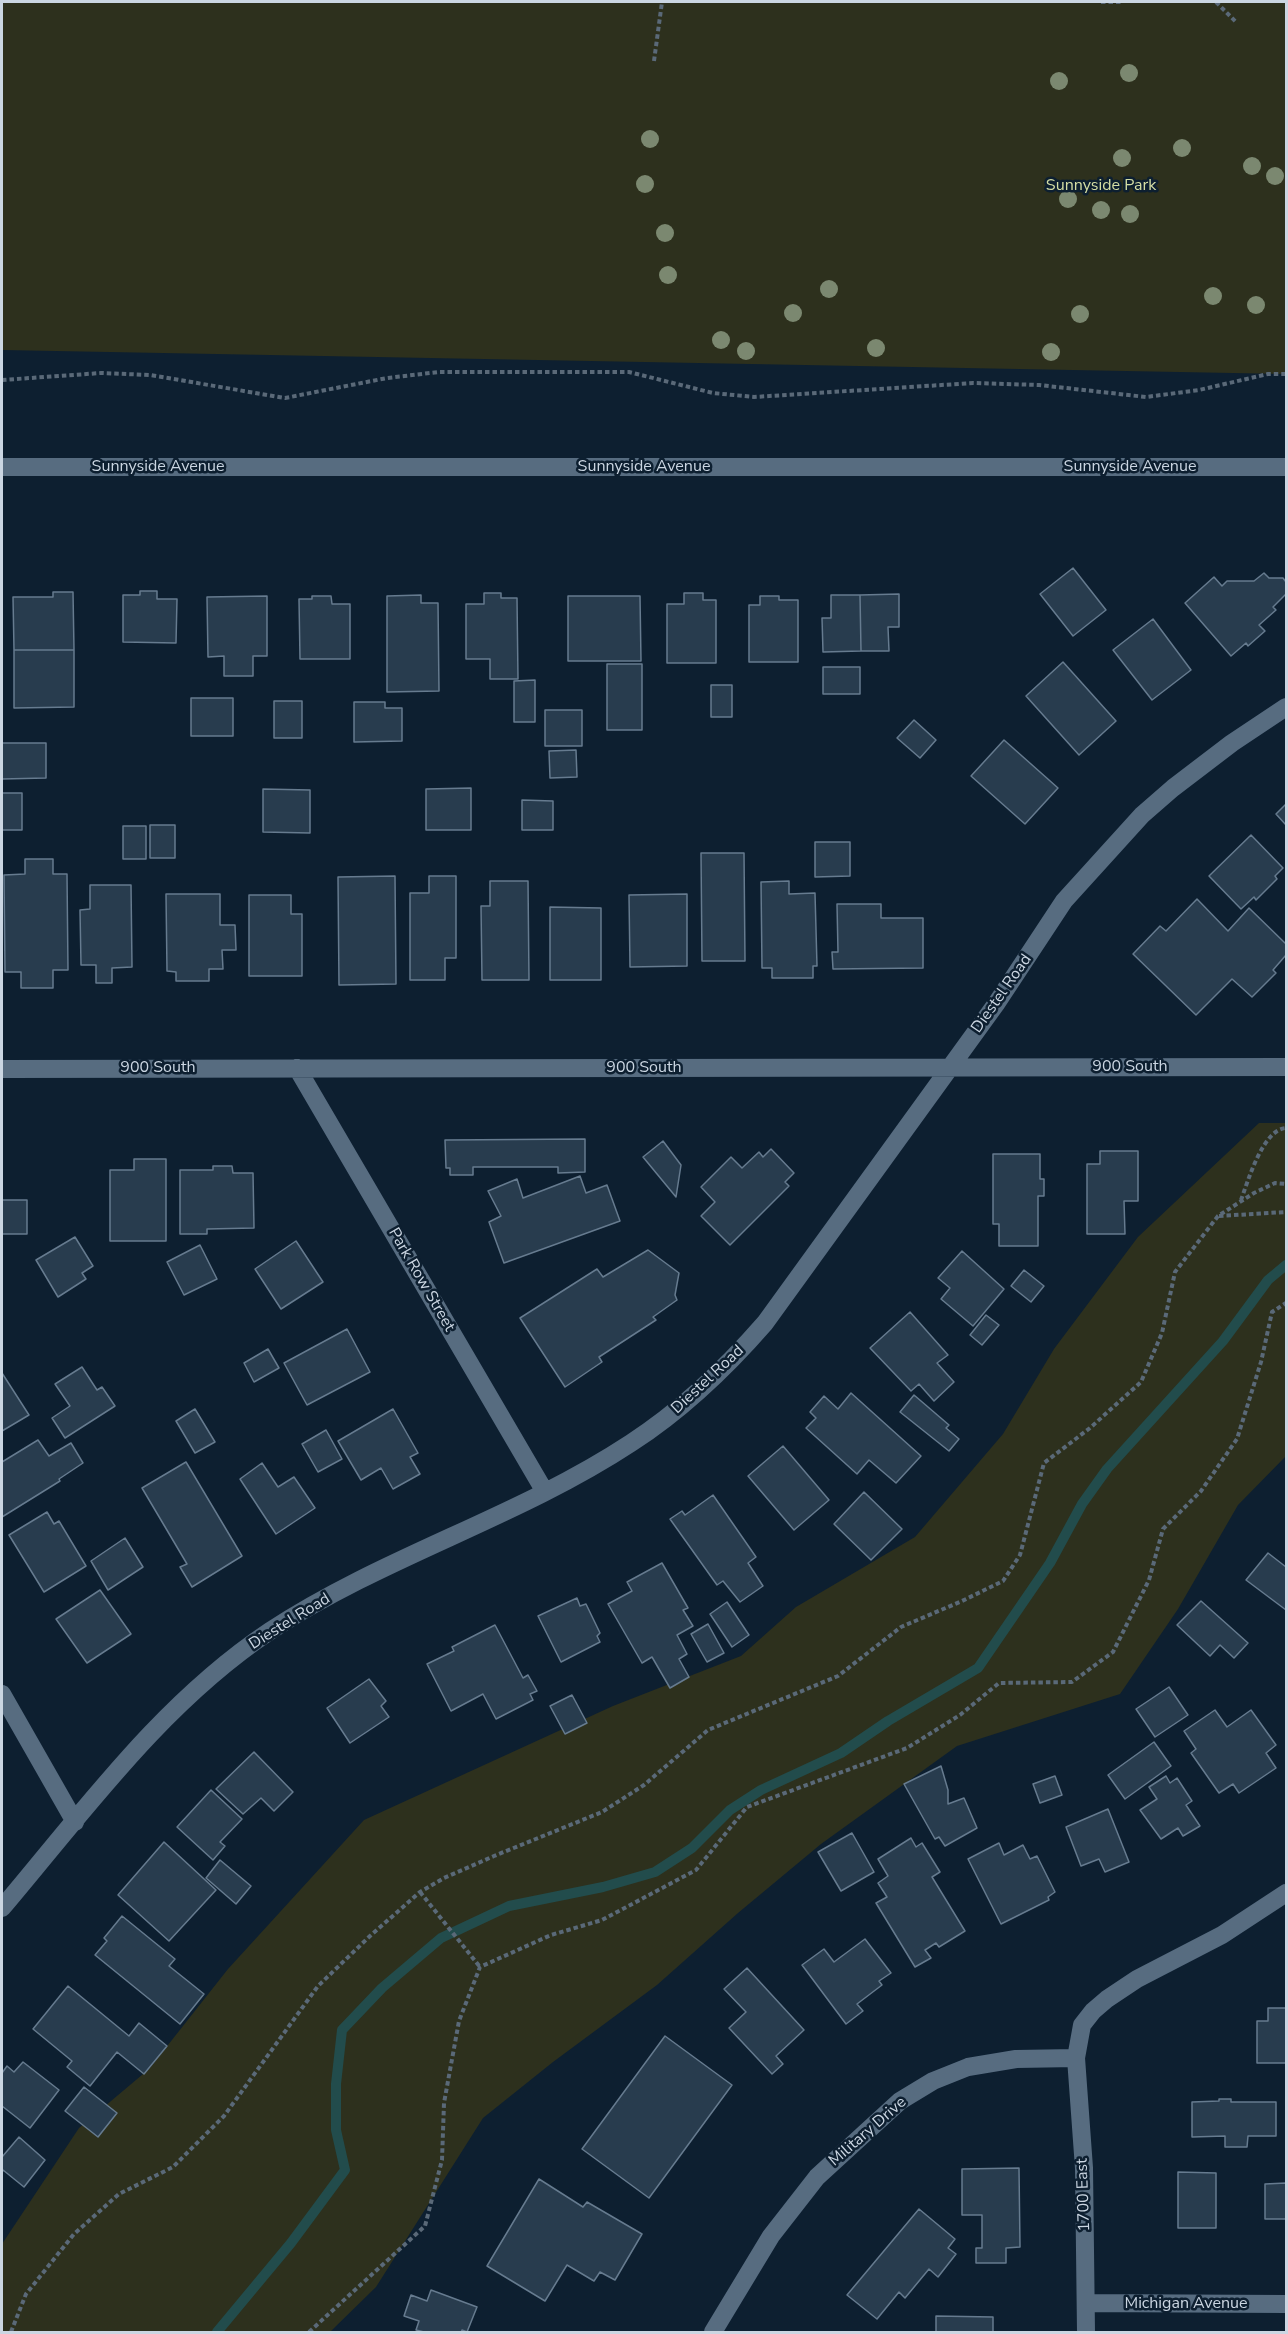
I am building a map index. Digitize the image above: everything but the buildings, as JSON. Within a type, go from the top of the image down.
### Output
[{"type":"street","name":"Sunnyside Avenue","points":[[2,467],[1287,467]]},
{"type":"street","name":"Diestel Road","points":[[2,1908],[134,1751],[194,1689],[269,1632],[372,1573],[545,1492],[630,1443],[668,1417],[705,1387],[737,1356],[765,1323],[996,1004],[1064,901],[1142,815],[1173,788],[1232,743],[1287,707]]},
{"type":"street","name":"900 South","points":[[2,1069],[1287,1067]]},
{"type":"street","name":"Park Row Street","points":[[297,1068],[545,1492]]},
{"type":"street","points":[[2,1694],[75,1822]]},
{"type":"street","points":[[1076,2058],[1082,2025],[1107,1999],[1137,1979],[1222,1935],[1287,1893]]},
{"type":"street","name":"1700 East","points":[[1076,2058],[1083,2168],[1086,2332]]},
{"type":"street","name":"Military Drive","points":[[713,2332],[771,2236],[817,2177],[900,2102],[933,2082],[968,2067],[1016,2059],[1076,2058]]},
{"type":"street","name":"Michigan Avenue","points":[[1086,2303],[1287,2304]]},
{"type":"path","points":[[654,61],[662,2]]},
{"type":"path","points":[[1101,2],[1121,2]]},
{"type":"path","points":[[1216,2],[1236,23]]},
{"type":"path","points":[[2,380],[101,373],[150,375],[285,398],[387,378],[439,372],[629,372],[713,393],[754,396],[973,383],[1039,385],[1146,396],[1199,390],[1268,374],[1287,374]]},
{"type":"path","points":[[1241,1201],[1258,1156],[1269,1138],[1282,1128],[1287,1128]]},
{"type":"path","points":[[11,2332],[26,2294],[74,2234],[119,2194],[173,2167],[224,2116],[318,1986],[420,1892],[444,1878],[602,1812],[644,1785],[708,1731],[838,1676],[901,1627],[1003,1581],[1020,1555],[1044,1463],[1090,1428],[1141,1383],[1162,1333],[1175,1272],[1218,1216],[1275,1182],[1287,1184]]},
{"type":"path","points":[[1218,1216],[1287,1212]]},
{"type":"path","points":[[309,2332],[425,2226],[442,2160],[444,2103],[459,2021],[480,1967],[550,1935],[602,1920],[696,1870],[747,1807],[907,1748],[960,1715],[999,1683],[1072,1682],[1113,1652],[1149,1580],[1162,1529],[1201,1491],[1237,1439],[1261,1362],[1272,1312],[1287,1303]]},
{"type":"path","points":[[420,1892],[480,1967]]},
{"type":"green space","name":"Sunnyside Park","points":[[2,2],[1286,2],[1286,374],[2,350]]},
{"type":"green space","points":[[1259,1123],[1286,1123],[1286,1456],[1238,1505],[1178,1609],[1120,1694],[957,1746],[821,1844],[657,1985],[553,2062],[483,2118],[376,2287],[330,2332],[2,2332],[2,2244],[79,2128],[149,2069],[228,1969],[364,1820],[613,1706],[741,1656],[796,1607],[915,1537],[1003,1434],[1054,1349],[1138,1237]]},
{"type":"waterway","points":[[217,2332],[291,2243],[345,2170],[336,2130],[336,2084],[342,2030],[382,1988],[441,1938],[509,1906],[603,1887],[655,1872],[692,1848],[730,1810],[761,1790],[841,1753],[888,1721],[978,1668],[1050,1563],[1082,1504],[1107,1469],[1223,1341],[1268,1280],[1286,1265]]}]
